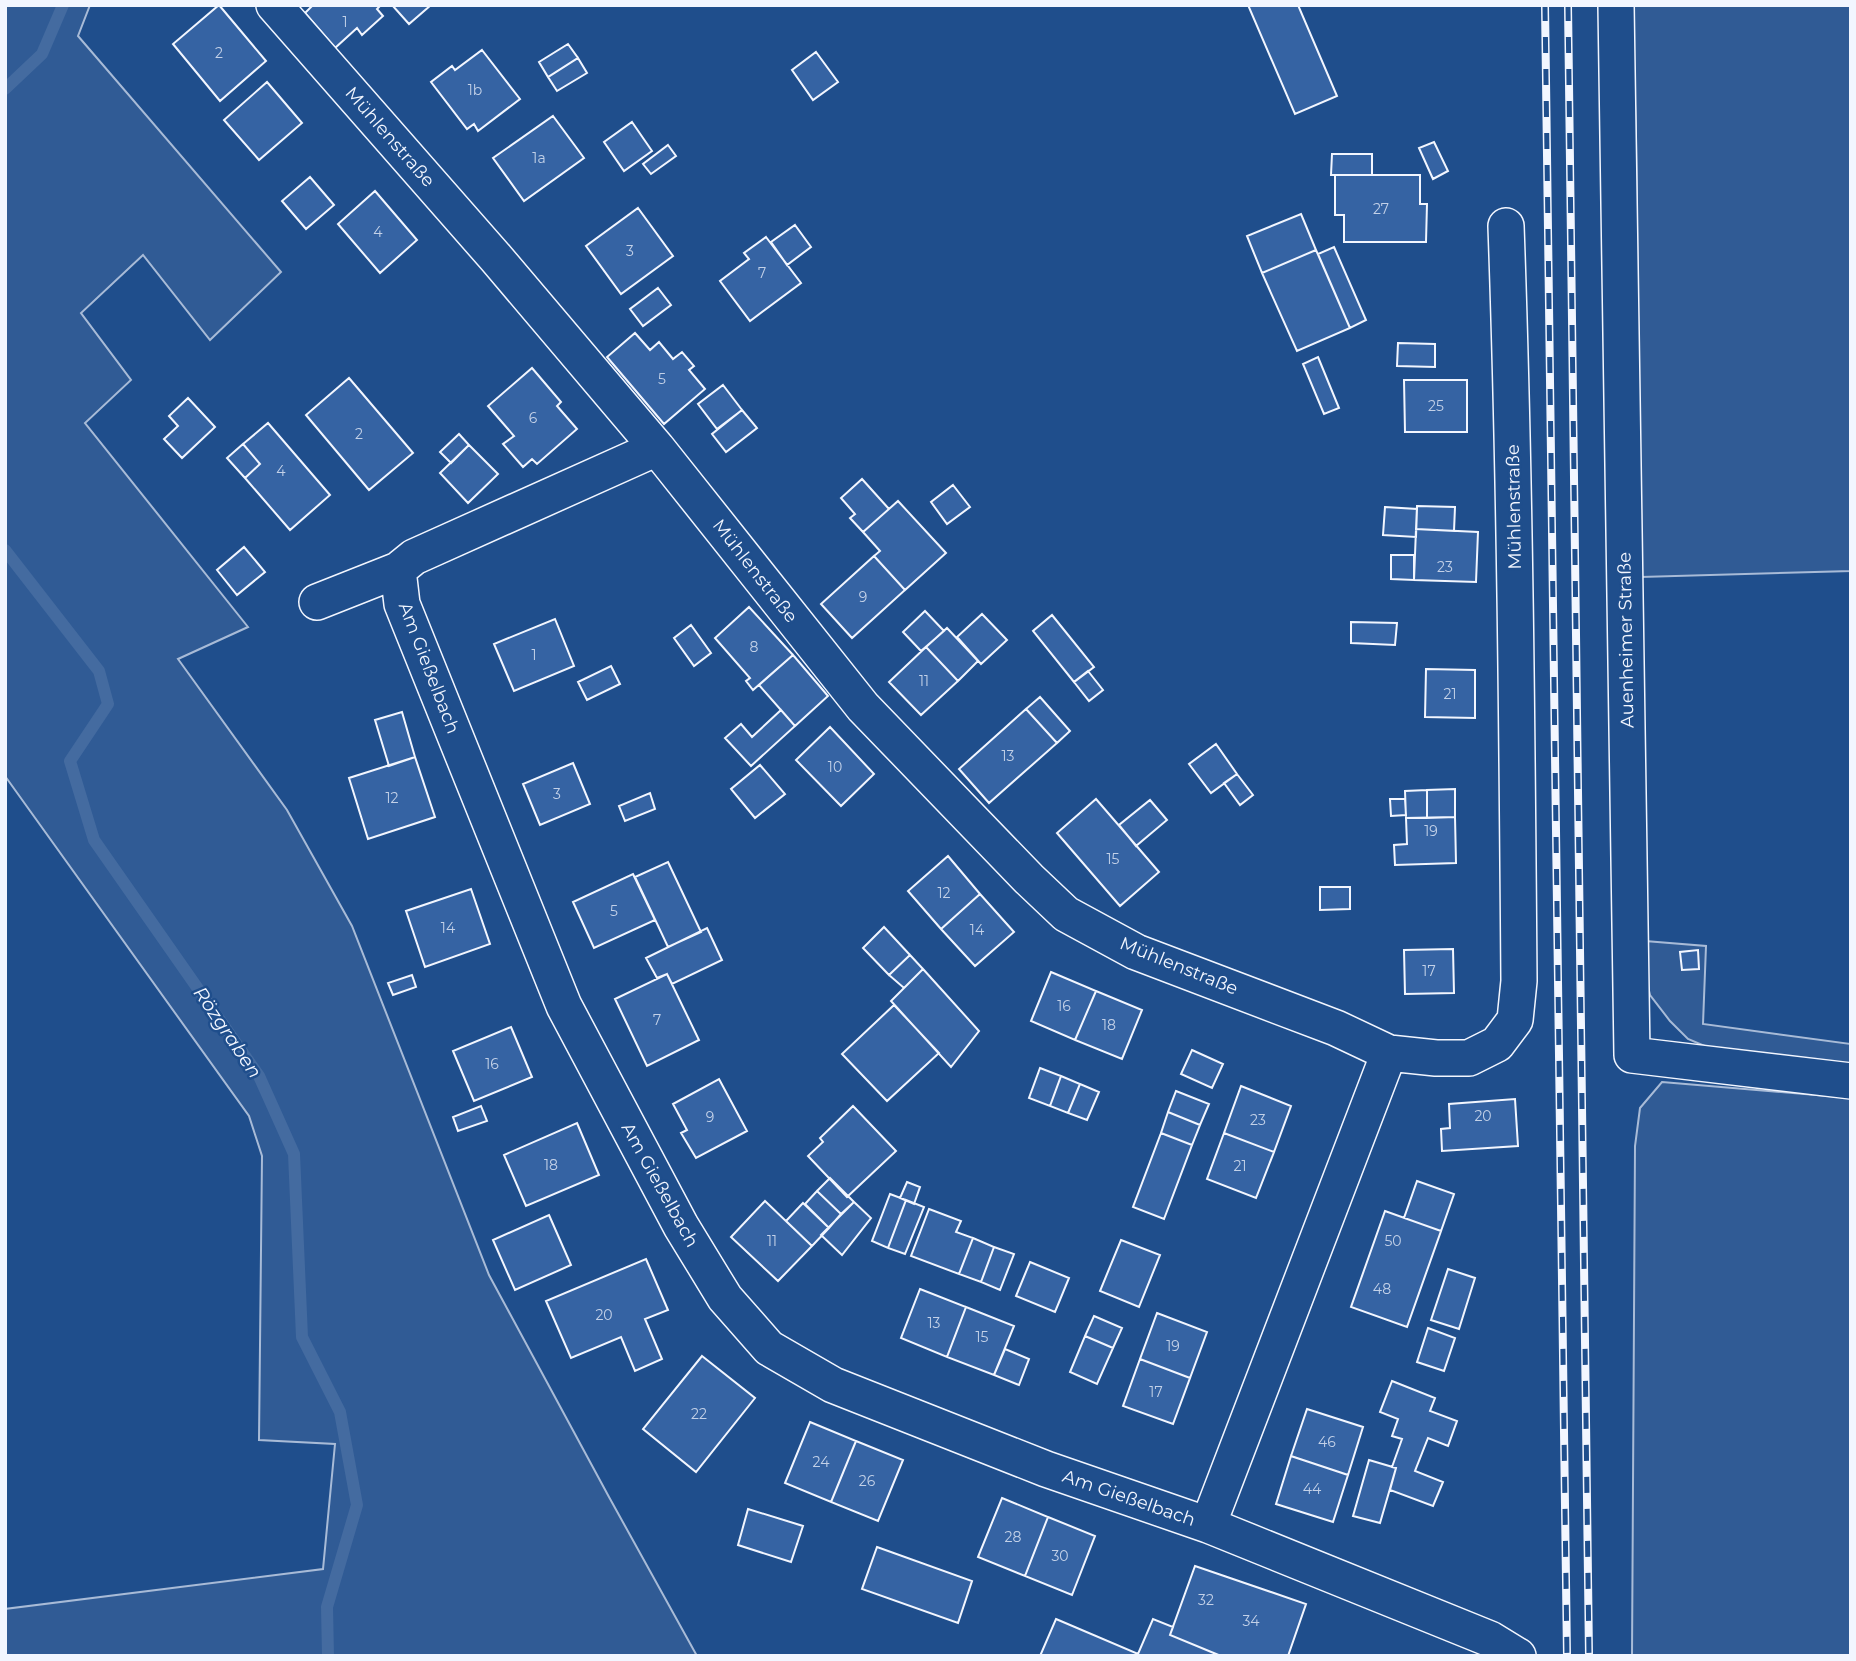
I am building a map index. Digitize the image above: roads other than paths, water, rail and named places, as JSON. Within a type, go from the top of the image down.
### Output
[{"type":"street","name":"Mühlenstraße","points":[[274,5],[487,247],[657,448],[863,707],[1066,914],[1136,952],[1336,1028],[1389,1054],[1469,1058],[1497,1044],[1514,1020],[1519,981],[1517,713],[1514,436],[1506,226]]},
{"type":"street","name":"Auenheimer Straße","points":[[1616,5],[1632,1055],[1851,1081]]},
{"type":"street","points":[[317,602],[398,570],[414,557],[657,448]]},
{"type":"street","name":"Am Gießelbach","points":[[398,570],[402,604],[564,1006],[681,1226],[725,1298],[769,1348],[833,1385],[1045,1469],[1208,1525],[1490,1639],[1518,1656]]},
{"type":"street","name":"Am Gießelbach","points":[[1208,1525],[1389,1054]]},
{"type":"waterway","name":"Rözgraben","points":[[5,89],[42,54],[63,5]]},
{"type":"waterway","name":"Rözgraben","points":[[5,550],[99,671],[108,704],[70,761],[94,840],[259,1076],[294,1154],[302,1337],[340,1412],[357,1505],[327,1607],[328,1656]]},
{"type":"railway","points":[[1545,5],[1567,1656]]},
{"type":"railway","points":[[1568,5],[1589,1656]]}]
